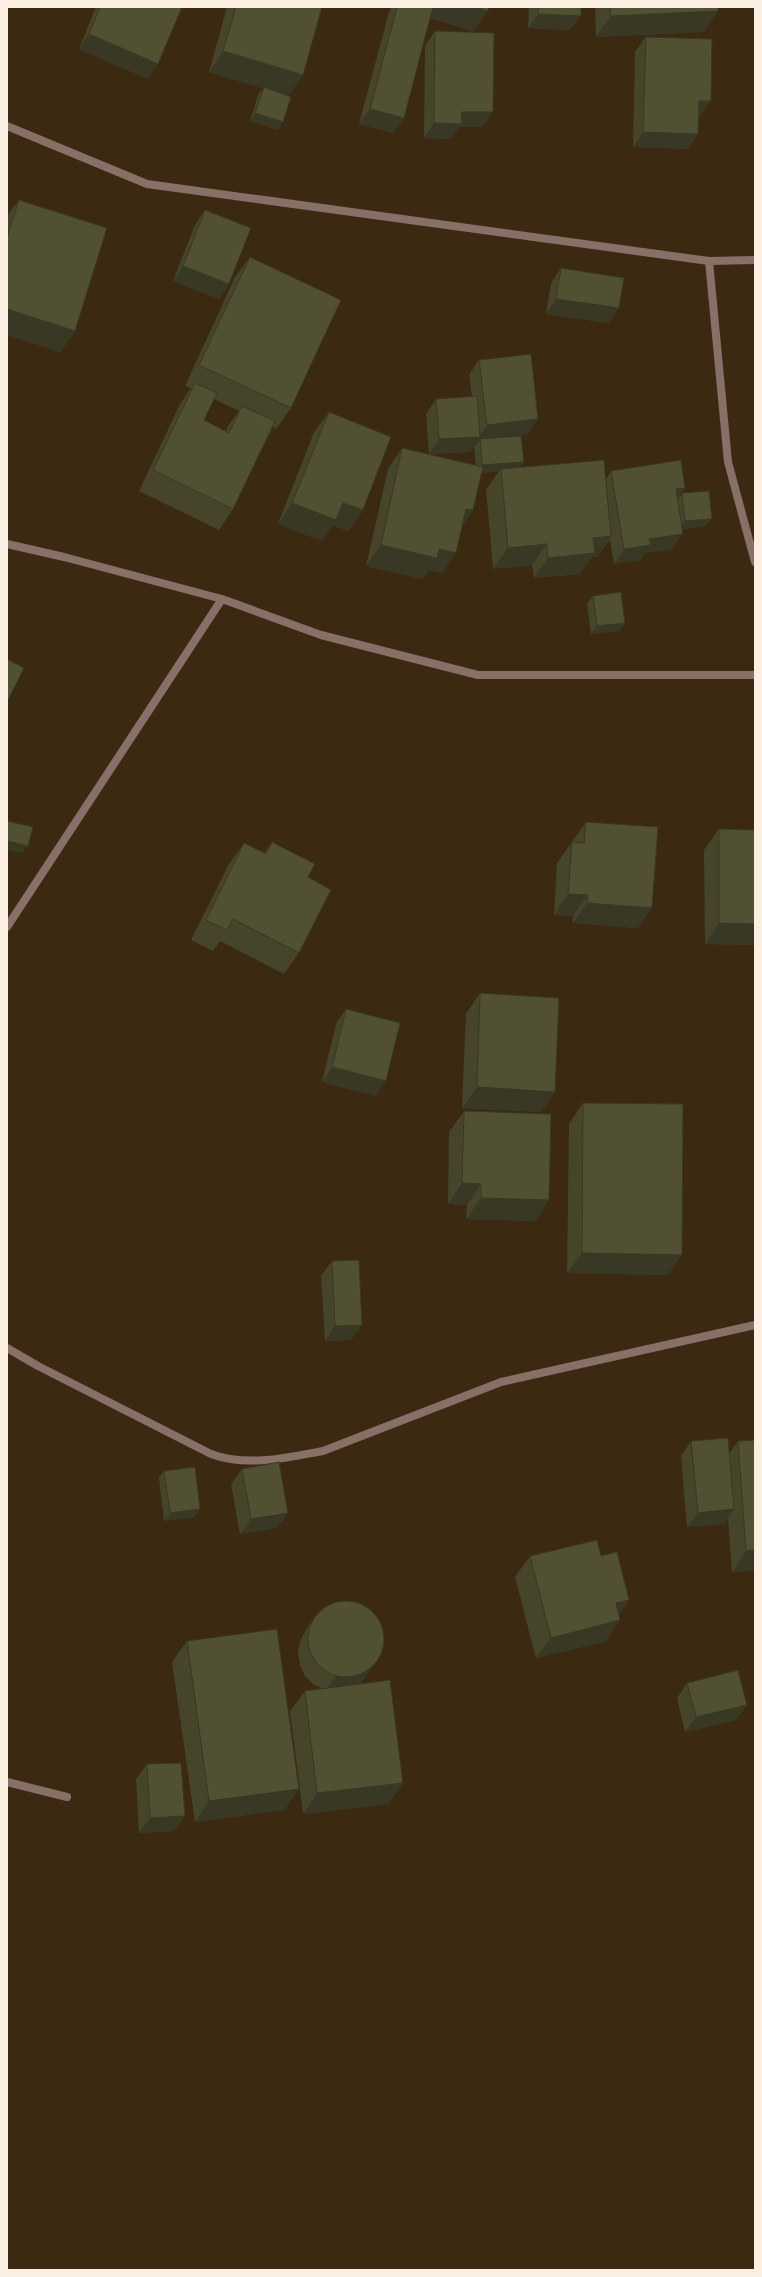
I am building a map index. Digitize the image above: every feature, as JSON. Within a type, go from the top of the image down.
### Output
[{"type":"street","points":[[7,126],[147,184],[709,261],[755,260]]},
{"type":"street","points":[[709,261],[728,462],[755,562]]},
{"type":"street","points":[[7,544],[222,599],[321,635],[478,675],[755,675]]},
{"type":"street","points":[[7,928],[222,599]]},
{"type":"street","points":[[7,1348],[38,1366],[211,1454],[232,1461],[247,1461],[299,1456],[323,1451],[410,1418],[481,1388],[515,1379],[755,1326]]},
{"type":"street","points":[[7,1782],[67,1797]]},
{"type":"building","points":[[100,7],[182,7],[158,64],[89,34]]},
{"type":"building","points":[[236,7],[322,7],[303,75],[223,51]]},
{"type":"building","points":[[397,7],[433,7],[404,118],[370,109]]},
{"type":"building","points":[[476,7],[489,7],[488,11]]},
{"type":"building","points":[[539,7],[581,7],[581,16],[538,14]]},
{"type":"building","points":[[610,7],[718,7],[718,11],[611,16]]},
{"type":"building","points":[[435,31],[494,33],[493,112],[462,112],[461,124],[434,123]]},
{"type":"building","points":[[646,37],[712,39],[711,101],[699,101],[698,134],[643,132]]},
{"type":"building","points":[[264,87],[291,97],[283,122],[255,113]]},
{"type":"building","points":[[19,200],[107,228],[75,331],[7,309],[7,237]]},
{"type":"building","points":[[205,210],[251,228],[229,284],[183,266]]},
{"type":"building","points":[[250,257],[341,300],[291,408],[199,365]]},
{"type":"building","points":[[561,268],[624,278],[619,308],[556,299]]},
{"type":"building","points":[[531,354],[538,419],[487,425],[479,360]]},
{"type":"building","points":[[195,383],[217,393],[204,420],[229,433],[242,406],[275,421],[233,509],[153,470]]},
{"type":"building","points":[[477,396],[480,437],[439,439],[436,399]]},
{"type":"building","points":[[329,412],[391,437],[363,510],[343,503],[336,520],[292,503]]},
{"type":"building","points":[[521,436],[524,462],[482,465],[480,439]]},
{"type":"building","points":[[402,448],[483,467],[473,510],[466,509],[456,553],[439,549],[437,558],[381,545]]},
{"type":"building","points":[[604,460],[611,536],[593,538],[595,553],[548,558],[547,544],[508,548],[501,469]]},
{"type":"building","points":[[681,460],[685,488],[676,489],[683,534],[649,539],[651,545],[624,549],[611,471]]},
{"type":"building","points":[[709,491],[712,519],[685,521],[682,493]]},
{"type":"building","points":[[621,592],[625,623],[597,626],[593,596]]},
{"type":"building","points":[[7,659],[24,668],[7,702]]},
{"type":"building","points":[[7,821],[33,827],[28,846],[7,841]]},
{"type":"building","points":[[586,822],[658,827],[652,908],[587,903],[588,895],[568,894],[572,842],[584,843]]},
{"type":"building","points":[[719,829],[755,830],[755,924],[719,923]]},
{"type":"building","points":[[272,842],[315,864],[308,877],[331,890],[299,953],[233,919],[227,930],[206,920],[244,843],[266,854]]},
{"type":"building","points":[[480,993],[559,998],[555,1092],[477,1087]]},
{"type":"building","points":[[346,1009],[400,1023],[386,1081],[332,1067]]},
{"type":"building","points":[[583,1103],[683,1104],[682,1255],[582,1253]]},
{"type":"building","points":[[464,1111],[551,1114],[549,1200],[481,1198],[481,1184],[462,1183]]},
{"type":"building","points":[[359,1260],[362,1325],[335,1326],[332,1261]]},
{"type":"building","points":[[728,1438],[734,1509],[698,1513],[691,1441]]},
{"type":"building","points":[[755,1440],[755,1550],[746,1551],[738,1441]]},
{"type":"building","points":[[279,1462],[288,1513],[251,1519],[242,1469]]},
{"type":"building","points":[[195,1467],[200,1509],[170,1513],[164,1471]]},
{"type":"building","points":[[597,1540],[601,1556],[617,1552],[629,1600],[616,1603],[620,1620],[551,1638],[530,1556]]},
{"type":"building","points":[[346,1601],[360,1604],[373,1612],[381,1625],[384,1639],[381,1653],[373,1666],[360,1674],[346,1677],[332,1674],[319,1666],[311,1653],[308,1639],[311,1625],[319,1612],[332,1604]]},
{"type":"building","points":[[277,1629],[299,1789],[209,1801],[187,1641]]},
{"type":"building","points":[[738,1670],[747,1705],[696,1717],[687,1683]]},
{"type":"building","points":[[390,1680],[403,1783],[317,1793],[305,1691]]},
{"type":"building","points":[[181,1763],[185,1816],[150,1818],[147,1764]]}]
